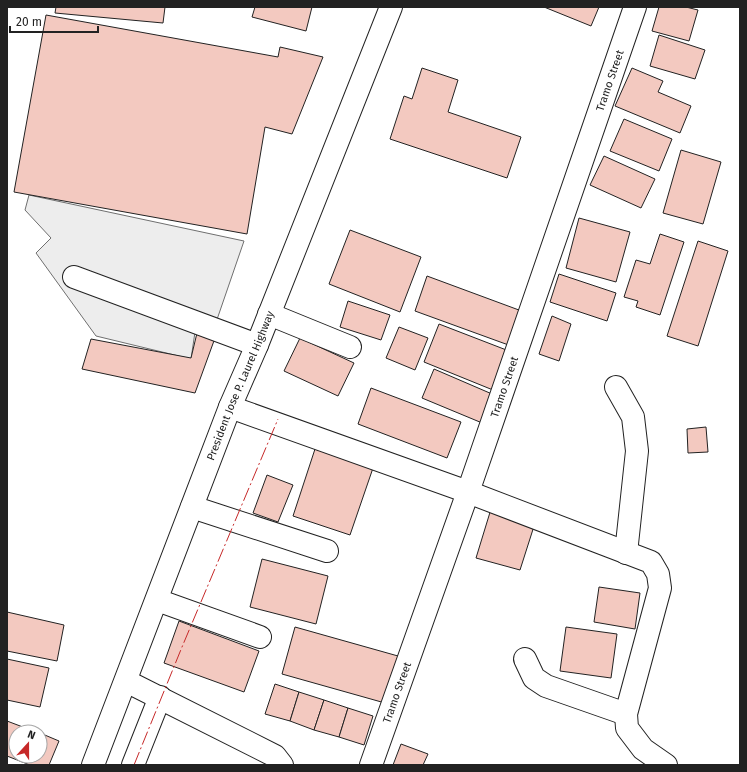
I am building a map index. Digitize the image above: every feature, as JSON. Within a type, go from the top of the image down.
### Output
[{"type":"main road","name":"President Jose P. Laurel Highway","points":[[93,765],[230,407],[270,314],[391,7]]},
{"type":"main road","name":"Tramo Street","points":[[371,765],[468,492],[636,7]]},
{"type":"main road","points":[[74,277],[257,345]]},
{"type":"main road","points":[[270,314],[350,347]]},
{"type":"main road","points":[[616,387],[633,417],[637,451],[626,553]]},
{"type":"main road","points":[[230,407],[468,492],[650,562],[658,574],[660,588],[626,714],[627,728],[640,757],[666,765]]},
{"type":"main road","points":[[192,507],[327,551]]},
{"type":"main road","points":[[157,600],[260,637]]},
{"type":"main road","points":[[525,658],[534,678],[546,686],[626,714]]},
{"type":"main road","points":[[126,681],[275,756],[282,765]]},
{"type":"main road","points":[[133,765],[160,697]]},
{"type":"shaded area","points":[[29,195],[244,241],[212,334],[195,332],[191,359],[96,336],[36,253],[51,238],[25,210]]},
{"type":"building","points":[[56,7],[165,7],[163,23],[55,13]]},
{"type":"building","points":[[255,7],[312,7],[306,31],[252,17]]},
{"type":"building","points":[[544,7],[599,7],[591,26]]},
{"type":"building","points":[[659,7],[686,7],[698,10],[689,41],[652,31]]},
{"type":"building","points":[[46,15],[278,57],[280,47],[323,57],[292,134],[265,127],[247,234],[14,192]]},
{"type":"building","points":[[659,35],[705,50],[695,79],[650,66]]},
{"type":"building","points":[[422,68],[458,80],[448,112],[521,137],[507,178],[390,139],[404,96],[412,99]]},
{"type":"building","points":[[632,68],[663,81],[658,92],[691,106],[680,133],[615,106]]},
{"type":"building","points":[[624,119],[672,139],[659,171],[610,151]]},
{"type":"building","points":[[681,150],[721,162],[703,224],[663,213]]},
{"type":"building","points":[[604,156],[655,179],[641,208],[590,185]]},
{"type":"building","points":[[579,218],[630,232],[616,282],[566,268]]},
{"type":"building","points":[[350,230],[421,257],[400,312],[329,284]]},
{"type":"building","points":[[660,234],[684,242],[660,315],[636,307],[638,301],[624,297],[636,260],[650,264]]},
{"type":"building","points":[[698,241],[728,251],[698,346],[667,336]]},
{"type":"building","points":[[559,274],[616,293],[607,321],[550,302]]},
{"type":"building","points":[[427,276],[527,313],[514,347],[415,311]]},
{"type":"building","points":[[348,301],[390,315],[381,340],[340,327]]},
{"type":"building","points":[[552,316],[571,324],[559,361],[539,354]]},
{"type":"building","points":[[439,324],[509,351],[493,390],[424,362]]},
{"type":"building","points":[[399,327],[428,338],[415,370],[386,358]]},
{"type":"building","points":[[197,333],[215,338],[195,393],[82,369],[91,339],[191,358]]},
{"type":"building","points":[[300,338],[354,363],[338,396],[284,371]]},
{"type":"building","points":[[434,369],[499,397],[487,425],[422,398]]},
{"type":"building","points":[[371,388],[461,422],[447,458],[358,424]]},
{"type":"building","points":[[706,427],[708,452],[688,453],[687,429]]},
{"type":"building","points":[[315,449],[373,468],[350,535],[293,516]]},
{"type":"building","points":[[267,475],[293,485],[278,522],[253,513]]},
{"type":"building","points":[[491,509],[535,523],[520,570],[476,558]]},
{"type":"building","points":[[262,559],[328,576],[316,624],[250,607]]},
{"type":"building","points":[[599,587],[640,593],[635,629],[594,622]]},
{"type":"building","points":[[7,612],[64,625],[57,661],[7,651]]},
{"type":"building","points":[[179,621],[259,651],[244,692],[164,663]]},
{"type":"building","points":[[295,627],[398,656],[385,703],[282,674]]},
{"type":"building","points":[[566,627],[617,634],[611,678],[560,671]]},
{"type":"building","points":[[7,659],[49,668],[40,707],[7,700]]},
{"type":"building","points":[[275,684],[299,692],[290,721],[265,714]]},
{"type":"building","points":[[299,692],[324,700],[314,730],[290,721]]},
{"type":"building","points":[[324,700],[348,708],[339,737],[314,730]]},
{"type":"building","points":[[348,708],[373,716],[364,745],[339,737]]},
{"type":"building","points":[[7,721],[15,724],[8,724],[7,756]]},
{"type":"building","points":[[48,736],[59,741],[49,765],[27,764],[48,764]]},
{"type":"building","points":[[401,744],[428,754],[423,765],[393,765]]},
{"type":"power","points":[[134,765],[278,419]]}]
